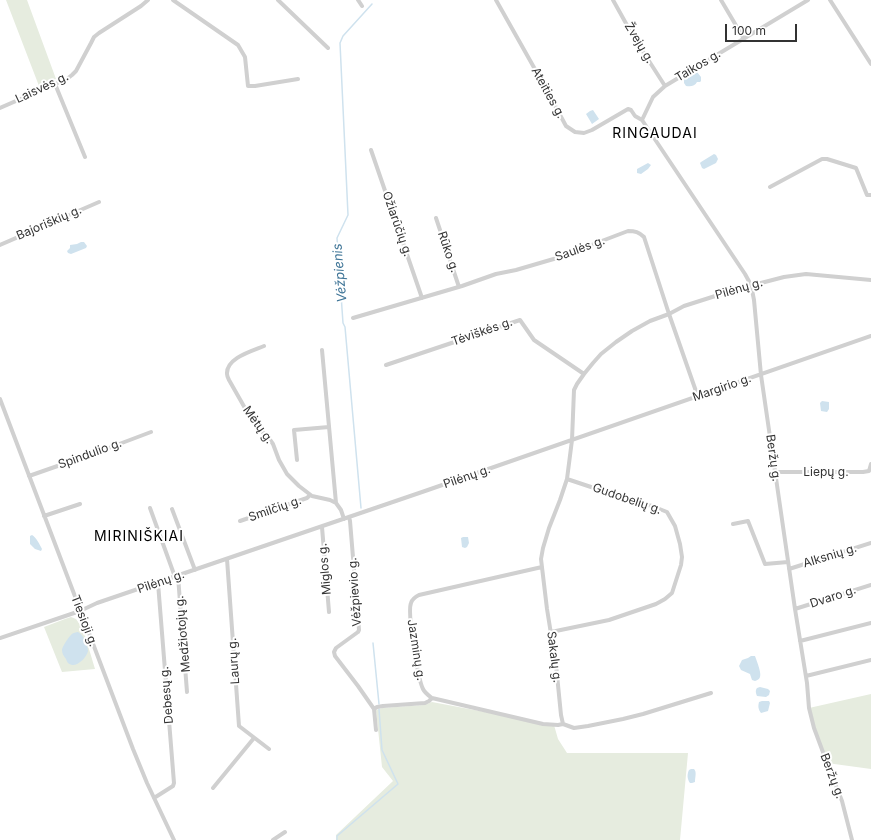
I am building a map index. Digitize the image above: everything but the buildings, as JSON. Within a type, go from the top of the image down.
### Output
[{"type":"street","name":"Laisvės g.","points":[[0,108],[67,79],[76,71],[94,37],[148,0]]},
{"type":"street","points":[[173,0],[238,45],[245,57],[248,86],[298,79]]},
{"type":"street","points":[[278,0],[328,48]]},
{"type":"street","points":[[358,0],[362,6]]},
{"type":"street","name":"Ateities g.","points":[[496,0],[566,126],[575,132],[584,133],[628,109]]},
{"type":"street","name":"Žvejų g.","points":[[613,0],[633,36],[665,86]]},
{"type":"street","points":[[720,0],[744,39]]},
{"type":"street","name":"Taikos g.","points":[[642,120],[653,97],[665,86],[808,0]]},
{"type":"street","points":[[830,0],[871,64]]},
{"type":"street","points":[[55,84],[85,157]]},
{"type":"street","name":"Beržų g.","points":[[628,109],[642,120],[751,285],[756,318],[761,375],[806,676],[809,708],[814,728],[842,801],[852,840]]},
{"type":"street","name":"Ožiarūčių g.","points":[[371,150],[422,298]]},
{"type":"street","points":[[770,187],[822,159],[827,158],[856,168],[867,195],[871,195]]},
{"type":"street","name":"Bajoriškių g.","points":[[0,245],[99,202]]},
{"type":"street","name":"Rūko g.","points":[[436,218],[459,287]]},
{"type":"street","name":"Saulės g.","points":[[353,318],[459,287],[496,274],[516,270],[556,258],[628,231],[634,231],[640,233],[644,237],[698,397]]},
{"type":"street","name":"Pilėnų g.","points":[[0,638],[97,603],[572,440],[574,390],[584,374],[601,354],[632,331],[650,321],[669,314],[684,306],[751,285],[784,277],[806,274],[871,280]]},
{"type":"street","name":"Tėviškės g.","points":[[386,365],[520,320],[534,340],[584,374]]},
{"type":"street","name":"Margirio g.","points":[[572,440],[871,336]]},
{"type":"street","name":"Mėtų g.","points":[[264,346],[232,361],[227,374],[229,380],[254,424],[268,437],[287,474],[310,495],[336,503]]},
{"type":"street","points":[[322,350],[336,503],[341,510],[344,519]]},
{"type":"street","name":"Tiesioji g.","points":[[0,399],[133,749],[174,840]]},
{"type":"street","points":[[297,460],[294,430],[329,427]]},
{"type":"street","name":"Spindulio g.","points":[[29,476],[151,432]]},
{"type":"street","name":"Sakalų g.","points":[[562,724],[556,664],[542,559],[543,548],[549,528],[567,479],[572,440]]},
{"type":"street","name":"Liepų g.","points":[[775,472],[863,472],[870,471],[871,464]]},
{"type":"street","name":"Gudobelių g.","points":[[551,632],[609,620],[656,604],[666,599],[672,593],[682,557],[675,526],[668,512],[652,506],[616,497],[567,479]]},
{"type":"street","name":"Smilčių g.","points":[[240,521],[307,498],[310,495]]},
{"type":"street","points":[[44,516],[80,504]]},
{"type":"street","name":"Medžiotojų g.","points":[[150,508],[176,576],[188,692]]},
{"type":"street","points":[[172,509],[195,570]]},
{"type":"street","name":"Vėžpievio g.","points":[[349,517],[359,630],[336,648],[334,652],[335,656],[374,709]]},
{"type":"street","points":[[733,524],[748,521],[765,564],[788,562]]},
{"type":"street","name":"Miglos g.","points":[[322,527],[329,612]]},
{"type":"street","name":"Alksnių g.","points":[[789,569],[871,544]]},
{"type":"street","name":"Laurų g.","points":[[227,559],[239,726],[269,749]]},
{"type":"street","name":"Jazminų g.","points":[[432,698],[424,691],[418,677],[410,614],[410,607],[413,598],[419,595],[542,567]]},
{"type":"street","name":"Debesų g.","points":[[154,798],[173,786],[174,783],[158,583]]},
{"type":"street","name":"Dvaro g.","points":[[795,609],[871,584]]},
{"type":"street","points":[[800,641],[871,622]]},
{"type":"street","points":[[806,676],[871,660]]},
{"type":"street","points":[[376,730],[374,709],[384,706],[425,702],[432,698],[544,724],[562,724],[574,728],[643,714],[711,692]]},
{"type":"street","points":[[213,788],[254,738]]},
{"type":"street","points":[[273,840],[285,832]]},
{"type":"shaded area","points":[[6,0],[27,0],[56,79],[39,86]]},
{"type":"shaded area","points":[[71,617],[76,619],[83,629],[95,669],[62,672],[44,627]]},
{"type":"shaded area","points":[[871,694],[871,769],[827,763],[809,708]]},
{"type":"shaded area","points":[[432,702],[554,725],[558,739],[567,753],[688,753],[680,840],[336,840],[336,835],[393,781],[382,767],[376,710],[382,708],[424,705]]},
{"type":"water","points":[[696,72],[701,77],[701,81],[697,82],[693,86],[686,86],[684,79]]},
{"type":"water","points":[[593,110],[599,119],[592,124],[586,114]]},
{"type":"water","points":[[714,154],[718,159],[716,163],[704,169],[702,168],[700,163]]},
{"type":"water","points":[[648,163],[651,165],[648,169],[641,174],[637,173],[637,169]]},
{"type":"water","points":[[84,242],[87,246],[86,248],[71,254],[68,253],[67,251],[70,248],[70,245]]},
{"type":"water","points":[[822,401],[829,402],[829,409],[827,412],[821,411],[820,403]]},
{"type":"water","points":[[32,535],[39,543],[42,549],[41,551],[35,549],[30,544],[30,536]]},
{"type":"water","points":[[468,537],[469,543],[465,548],[462,547],[461,538]]},
{"type":"water","points":[[78,632],[85,640],[88,651],[82,661],[72,665],[67,662],[62,650],[64,644],[71,635]]},
{"type":"water","points":[[755,656],[760,672],[760,678],[755,681],[752,680],[750,674],[741,670],[739,666],[742,660]]},
{"type":"water","points":[[760,687],[768,689],[770,691],[769,695],[766,697],[757,696],[756,690]]},
{"type":"water","points":[[769,701],[770,703],[768,711],[761,713],[758,705],[759,702]]},
{"type":"water","points":[[694,769],[696,775],[695,782],[690,783],[688,780],[688,775],[689,770]]},
{"type":"waterway","name":"Vėžpienis","points":[[361,508],[345,327],[343,323],[337,238],[348,215],[340,43],[343,36],[372,4]]},
{"type":"waterway","name":"Vėžpienis","points":[[373,643],[379,704]]},
{"type":"waterway","name":"Vėžpienis","points":[[337,840],[337,836],[398,784],[382,750],[379,709]]},
{"type":"district","name":"RINGAUDAI","points":[[655,134]]},
{"type":"district","name":"MIRINIŠKIAI","points":[[139,537]]}]
